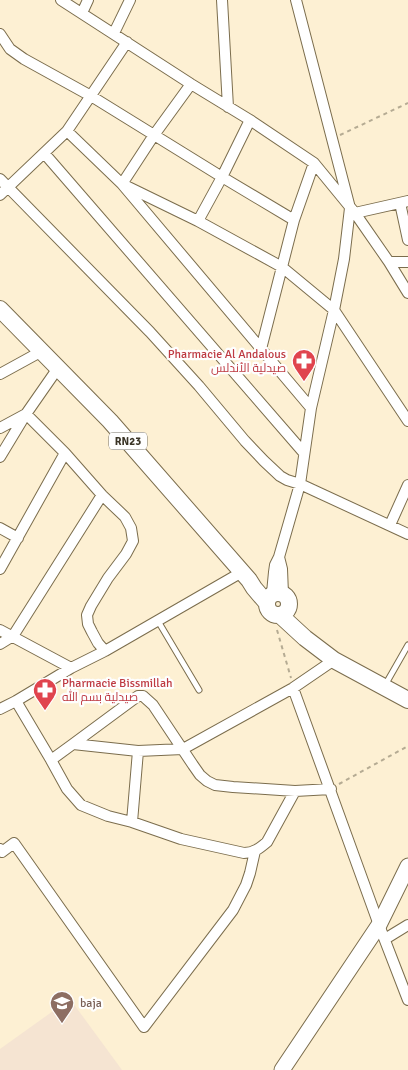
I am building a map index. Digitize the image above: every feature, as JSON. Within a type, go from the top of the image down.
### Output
[{"type":"main road","name":"RN23","points":[[0,309],[110,421],[245,576],[259,584],[305,638],[334,660],[408,700]]},
{"type":"main road","name":"RN23","points":[[276,603],[330,646],[408,690]]},
{"type":"street","points":[[61,0],[314,163],[352,210],[389,262],[408,293]]},
{"type":"street","points":[[82,13],[88,0]]},
{"type":"street","points":[[114,33],[130,0]]},
{"type":"street","points":[[222,0],[228,106]]},
{"type":"street","points":[[276,603],[282,570],[279,558],[300,484],[311,408],[334,310],[352,210],[296,0]]},
{"type":"street","points":[[0,34],[10,49],[24,59],[91,96],[222,178],[294,220]]},
{"type":"street","points":[[0,195],[67,131],[128,42]]},
{"type":"street","points":[[122,184],[191,84]]},
{"type":"street","points":[[198,221],[222,178],[250,120]]},
{"type":"street","points":[[67,131],[122,184],[311,408]]},
{"type":"street","points":[[44,153],[304,453]]},
{"type":"street","points":[[261,349],[294,220],[314,163]]},
{"type":"street","points":[[0,179],[150,332],[245,441],[280,476],[390,524],[408,534]]},
{"type":"street","points":[[122,184],[198,221],[282,267],[334,310],[408,421]]},
{"type":"street","points":[[352,210],[404,202],[408,240]]},
{"type":"street","points":[[389,262],[408,262]]},
{"type":"street","points":[[0,374],[42,351]]},
{"type":"street","points":[[0,457],[26,414],[58,368]]},
{"type":"street","points":[[0,428],[26,414]]},
{"type":"street","points":[[26,414],[125,517],[131,528],[133,542],[108,578],[87,616],[92,632],[98,643],[106,651]]},
{"type":"street","points":[[0,569],[65,453]]},
{"type":"street","points":[[390,524],[408,485]]},
{"type":"street","points":[[0,644],[13,636],[102,495]]},
{"type":"street","points":[[0,528],[18,538]]},
{"type":"street","points":[[0,709],[71,668],[245,576]]},
{"type":"street","points":[[0,630],[71,668]]},
{"type":"street","points":[[73,744],[138,751],[183,749],[293,688],[334,660]]},
{"type":"street","points":[[293,688],[379,925],[406,987],[408,1000]]},
{"type":"street","points":[[50,760],[138,696],[143,696],[154,705],[200,775],[207,781],[233,787],[295,791],[331,789]]},
{"type":"street","points":[[16,701],[67,789],[81,805],[108,816],[181,839],[248,853],[260,848],[267,842],[295,791]]},
{"type":"street","points":[[132,822],[138,751]]},
{"type":"street","points":[[0,849],[2,852],[14,843],[144,1027],[233,910],[246,885],[255,850]]},
{"type":"street","points":[[282,1070],[379,925],[408,866]]},
{"type":"street","points":[[385,939],[408,925]]},
{"type":"lane","points":[[158,621],[199,690]]},
{"type":"lane","points":[[388,680],[408,645]]},
{"type":"path","points":[[332,140],[408,103]]},
{"type":"path","points":[[276,603],[293,688]]},
{"type":"path","points":[[331,789],[408,746]]},
{"type":"shaded area","name":"baja","points":[[70,999],[122,1070],[0,1070],[0,1049]]},
{"type":"place","name":"Pharmacie Al Andalous صيدلية الأندلس","points":[[304,382]]},
{"type":"place","name":"Pharmacie Bissmillah صيدلية بسم الله","points":[[45,711]]},
{"type":"place","name":"baja","points":[[62,1024]]}]
